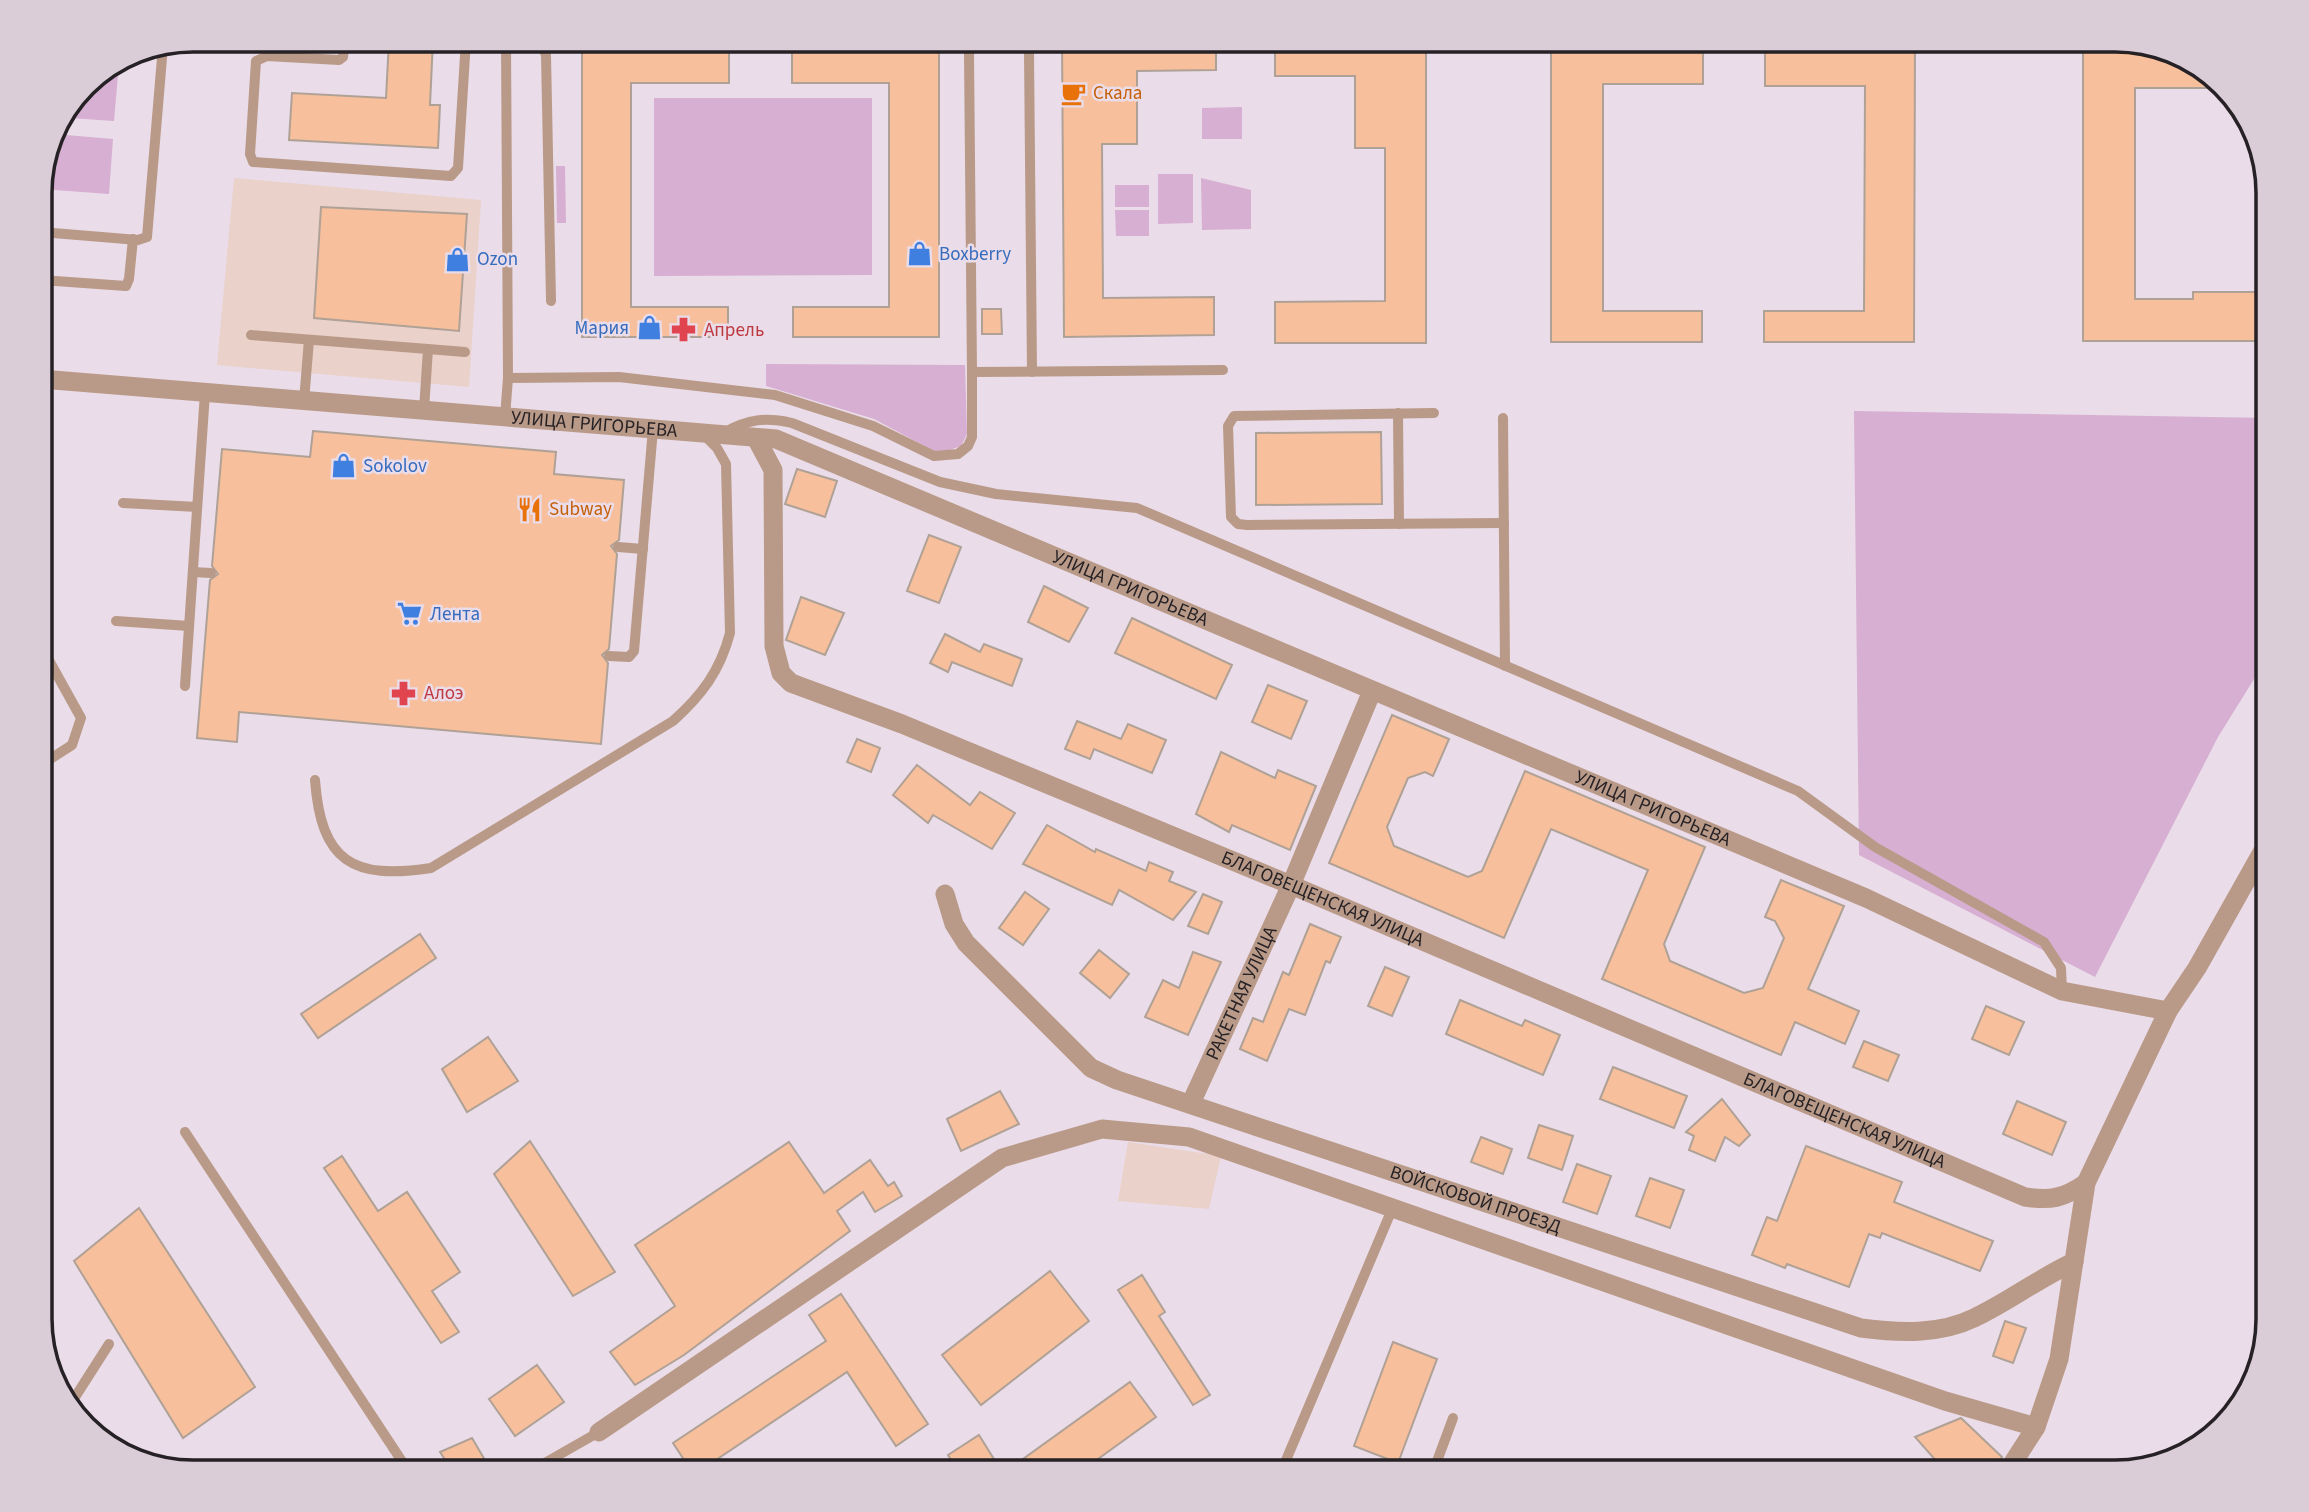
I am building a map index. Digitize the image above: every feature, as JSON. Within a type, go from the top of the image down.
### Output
[{"type":"street","name":"УЛИЦА ГРИГОРЬЕВА","points":[[53,380],[776,439],[1866,898],[2062,990],[2168,1012]]},
{"type":"street","name":"БЛАГОВЕЩЕНСКАЯ УЛИЦА","points":[[756,438],[773,470],[774,646],[780,673],[791,682],[902,724],[1291,885],[2025,1198],[2049,1201],[2067,1196],[2086,1183]]},
{"type":"street","name":"РАКЕТНАЯ УЛИЦА","points":[[1191,1103],[1291,885],[1372,691]]},
{"type":"street","points":[[2015,1460],[2036,1427],[2059,1359],[2086,1183],[2168,1012],[2197,968],[2256,863]]},
{"type":"street","name":"ВОЙСКОВОЙ ПРОЕЗД","points":[[945,894],[954,924],[966,943],[1072,1052],[1091,1068],[1117,1080],[1861,1328],[1900,1333],[1935,1329],[1973,1319],[2040,1278],[2074,1262]]},
{"type":"street","points":[[599,1432],[1002,1158],[1102,1129],[1189,1137],[1933,1396],[2036,1427]]},
{"type":"lane","points":[[344,52],[339,60],[267,57],[256,61],[250,154],[253,162],[451,176],[458,168],[465,52]]},
{"type":"lane","points":[[505,417],[508,378],[506,52]]},
{"type":"lane","points":[[545,52],[551,301]]},
{"type":"lane","points":[[508,378],[619,377],[775,395],[873,426],[934,456],[946,457],[968,446],[972,437],[969,52]]},
{"type":"lane","points":[[1029,52],[1032,372]]},
{"type":"lane","points":[[53,233],[144,240],[149,232],[162,56]]},
{"type":"lane","points":[[53,281],[126,286],[130,279],[133,239]]},
{"type":"lane","points":[[250,335],[465,352]]},
{"type":"lane","points":[[304,401],[309,340]]},
{"type":"lane","points":[[424,410],[428,349]]},
{"type":"lane","points":[[971,372],[1223,370]]},
{"type":"lane","points":[[185,686],[205,393]]},
{"type":"lane","points":[[1434,412],[1234,416],[1228,426],[1231,517],[1238,524],[1504,523]]},
{"type":"lane","points":[[1398,413],[1399,524]]},
{"type":"lane","points":[[1503,418],[1505,666]]},
{"type":"lane","points":[[315,780],[318,814],[327,839],[346,861],[372,871],[399,873],[432,868],[461,853],[673,720],[691,705],[717,670],[730,633],[726,464],[711,434],[741,423],[775,419],[792,423],[940,481],[996,494],[1137,508],[1798,791],[1875,847],[2044,942],[2061,968],[2062,990]]},
{"type":"lane","points":[[608,656],[629,657],[634,651],[653,429]]},
{"type":"lane","points":[[123,503],[197,507]]},
{"type":"lane","points":[[618,547],[643,549]]},
{"type":"lane","points":[[193,572],[211,573]]},
{"type":"lane","points":[[116,621],[189,626]]},
{"type":"lane","points":[[53,668],[81,718],[72,745],[53,757]]},
{"type":"lane","points":[[185,1132],[401,1460]]},
{"type":"lane","points":[[1286,1460],[1393,1206]]},
{"type":"lane","points":[[75,1396],[108,1344]]},
{"type":"lane","points":[[1437,1460],[1453,1418]]},
{"type":"lane","points":[[550,1460],[599,1432]]},
{"type":"shaded area","points":[[118,75],[114,121],[74,118],[100,87]]},
{"type":"shaded area","points":[[654,98],[872,98],[872,275],[654,276]]},
{"type":"shaded area","points":[[1242,107],[1242,139],[1202,139],[1202,108]]},
{"type":"shaded area","points":[[66,135],[113,139],[109,194],[53,190],[60,148]]},
{"type":"shaded area","points":[[556,166],[565,166],[566,223],[557,223]]},
{"type":"shaded area","points":[[1158,174],[1193,174],[1193,223],[1158,224]]},
{"type":"shaded area","points":[[234,178],[481,200],[469,387],[217,365]]},
{"type":"shaded area","points":[[1201,178],[1251,190],[1251,229],[1202,230]]},
{"type":"shaded area","points":[[1115,185],[1149,185],[1149,207],[1115,207]]},
{"type":"shaded area","points":[[1115,210],[1149,210],[1149,236],[1116,236]]},
{"type":"shaded area","points":[[766,364],[965,365],[967,434],[961,446],[941,453],[934,451],[874,419],[766,386]]},
{"type":"shaded area","points":[[1854,411],[2256,418],[2256,676],[2218,737],[2095,977],[1859,855]]},
{"type":"shaded area","points":[[1128,1142],[1221,1156],[1209,1209],[1118,1201]]},
{"type":"building","points":[[388,52],[432,52],[430,105],[440,105],[438,148],[289,140],[292,93],[386,98]]},
{"type":"building","points":[[582,52],[729,52],[729,83],[631,83],[631,307],[728,307],[728,337],[582,337]]},
{"type":"building","points":[[792,52],[939,52],[939,337],[793,337],[793,307],[889,307],[889,83],[792,83]]},
{"type":"building","points":[[1062,52],[1216,52],[1216,70],[1137,71],[1137,144],[1102,144],[1103,298],[1214,297],[1214,335],[1064,337]]},
{"type":"building","points":[[1275,52],[1426,52],[1426,343],[1275,343],[1275,302],[1385,301],[1385,148],[1355,148],[1355,76],[1275,76]]},
{"type":"building","points":[[1551,52],[1703,52],[1703,84],[1603,84],[1603,311],[1702,311],[1702,342],[1551,342]]},
{"type":"building","points":[[1765,52],[1915,52],[1914,342],[1764,342],[1764,311],[1864,311],[1865,86],[1765,86]]},
{"type":"building","points":[[2083,52],[2116,52],[2152,57],[2178,67],[2208,88],[2135,88],[2135,299],[2193,299],[2193,292],[2256,292],[2256,341],[2083,341]]},
{"type":"building","points":[[321,207],[467,214],[459,331],[314,318]]},
{"type":"building","points":[[982,309],[1001,309],[1002,334],[982,334]]},
{"type":"building","name":"Лента","points":[[313,431],[556,452],[554,474],[624,480],[619,540],[611,546],[617,554],[609,649],[602,655],[608,663],[601,744],[239,712],[237,742],[197,738],[210,580],[218,574],[212,566],[222,449],[310,457]]},
{"type":"building","points":[[1381,432],[1382,504],[1256,505],[1256,433]]},
{"type":"building","points":[[797,469],[837,481],[825,517],[785,504]]},
{"type":"building","points":[[929,535],[961,547],[939,603],[907,591]]},
{"type":"building","points":[[1044,586],[1088,608],[1069,642],[1028,622]]},
{"type":"building","points":[[801,597],[844,613],[825,655],[786,640]]},
{"type":"building","points":[[1132,618],[1232,665],[1216,699],[1115,653]]},
{"type":"building","points":[[945,634],[980,652],[984,644],[1022,659],[1012,686],[952,662],[948,672],[930,663]]},
{"type":"building","points":[[1268,685],[1307,701],[1291,739],[1252,722]]},
{"type":"building","points":[[1392,715],[1449,739],[1433,776],[1425,772],[1408,778],[1387,827],[1394,846],[1468,877],[1482,871],[1525,771],[1705,847],[1664,944],[1670,961],[1744,993],[1763,988],[1784,938],[1775,921],[1765,917],[1781,880],[1844,906],[1808,989],[1859,1011],[1845,1044],[1795,1022],[1781,1055],[1602,979],[1648,870],[1551,829],[1504,938],[1329,863]]},
{"type":"building","points":[[1077,721],[1121,739],[1128,724],[1166,740],[1152,773],[1094,749],[1090,759],[1065,749]]},
{"type":"building","points":[[857,739],[880,748],[871,772],[847,762]]},
{"type":"building","points":[[1221,752],[1275,778],[1278,770],[1316,786],[1290,850],[1232,825],[1229,832],[1196,814]]},
{"type":"building","points":[[917,765],[970,805],[980,792],[1015,813],[992,849],[933,815],[928,823],[893,795]]},
{"type":"building","points":[[1047,825],[1095,852],[1096,849],[1146,871],[1149,862],[1173,872],[1169,881],[1196,892],[1173,920],[1119,890],[1112,905],[1023,864]]},
{"type":"building","points":[[1025,892],[1049,909],[1023,945],[999,928]]},
{"type":"building","points":[[1203,894],[1222,902],[1208,934],[1188,926]]},
{"type":"building","points":[[1310,924],[1341,937],[1330,963],[1326,961],[1305,1015],[1289,1009],[1267,1061],[1240,1049],[1253,1018],[1263,1022],[1283,972],[1289,975]]},
{"type":"building","points":[[420,934],[436,958],[318,1038],[301,1014]]},
{"type":"building","points":[[1099,950],[1129,974],[1110,998],[1080,973]]},
{"type":"building","points":[[1193,952],[1221,962],[1188,1035],[1145,1017],[1163,980],[1179,988]]},
{"type":"building","points":[[1385,967],[1409,977],[1392,1016],[1368,1006]]},
{"type":"building","points":[[1460,1000],[1522,1026],[1525,1020],[1560,1035],[1543,1075],[1446,1034]]},
{"type":"building","points":[[1986,1006],[2024,1022],[2009,1055],[1972,1039]]},
{"type":"building","points":[[488,1037],[518,1081],[467,1112],[442,1069]]},
{"type":"building","points":[[1864,1041],[1899,1055],[1888,1081],[1853,1067]]},
{"type":"building","points":[[1613,1067],[1687,1096],[1674,1128],[1600,1099]]},
{"type":"building","points":[[1000,1091],[1019,1124],[961,1151],[947,1119]]},
{"type":"building","points":[[1722,1099],[1750,1135],[1739,1146],[1725,1137],[1715,1161],[1689,1150],[1694,1136],[1686,1132]]},
{"type":"building","points":[[2017,1101],[2066,1122],[2052,1155],[2003,1134]]},
{"type":"building","points":[[1539,1125],[1573,1136],[1562,1170],[1528,1158]]},
{"type":"building","points":[[1481,1137],[1512,1149],[1503,1174],[1471,1162]]},
{"type":"building","points":[[530,1141],[615,1272],[573,1296],[494,1174]]},
{"type":"building","points":[[789,1142],[824,1193],[870,1160],[888,1186],[894,1182],[902,1196],[875,1212],[863,1192],[837,1211],[850,1231],[684,1355],[635,1385],[610,1352],[675,1306],[635,1245]]},
{"type":"building","points":[[1806,1146],[1902,1182],[1894,1202],[1993,1241],[1980,1271],[1882,1233],[1880,1238],[1869,1234],[1849,1287],[1787,1264],[1785,1268],[1752,1255],[1767,1217],[1777,1221]]},
{"type":"building","points":[[342,1156],[378,1211],[407,1192],[460,1272],[432,1291],[459,1332],[441,1343],[324,1168]]},
{"type":"building","points":[[1577,1164],[1611,1176],[1597,1214],[1563,1202]]},
{"type":"building","points":[[1650,1178],[1684,1190],[1670,1228],[1636,1216]]},
{"type":"building","points":[[139,1208],[255,1387],[183,1438],[74,1261]]},
{"type":"building","points":[[1050,1271],[1089,1321],[981,1405],[942,1355]]},
{"type":"building","points":[[1142,1275],[1165,1312],[1159,1316],[1210,1395],[1193,1405],[1118,1290]]},
{"type":"building","points":[[841,1294],[928,1424],[896,1446],[847,1372],[716,1460],[684,1460],[673,1443],[826,1341],[809,1315]]},
{"type":"building","points":[[2005,1321],[2026,1328],[2013,1363],[1993,1356]]},
{"type":"building","points":[[1393,1342],[1437,1359],[1399,1460],[1390,1460],[1354,1446]]},
{"type":"building","points":[[537,1365],[564,1402],[515,1436],[489,1399]]},
{"type":"building","points":[[1130,1382],[1156,1417],[1097,1460],[1022,1460]]},
{"type":"building","points":[[1961,1418],[2002,1457],[2001,1460],[1935,1460],[1915,1437]]},
{"type":"building","points":[[979,1435],[995,1460],[951,1460],[948,1455]]},
{"type":"building","points":[[472,1438],[485,1460],[445,1460],[440,1452]]},
{"type":"place","name":"Скала","points":[[1073,93]]},
{"type":"place","name":"Boxberry","points":[[919,254]]},
{"type":"place","name":"Ozon","points":[[457,259]]},
{"type":"place","name":"Мария","points":[[649,328]]},
{"type":"place","name":"Апрель","points":[[684,330]]},
{"type":"place","name":"Sokolov","points":[[343,466]]},
{"type":"place","name":"Subway","points":[[529,509]]},
{"type":"place","name":"Лента","points":[[410,614]]},
{"type":"place","name":"Алоэ","points":[[404,693]]}]
